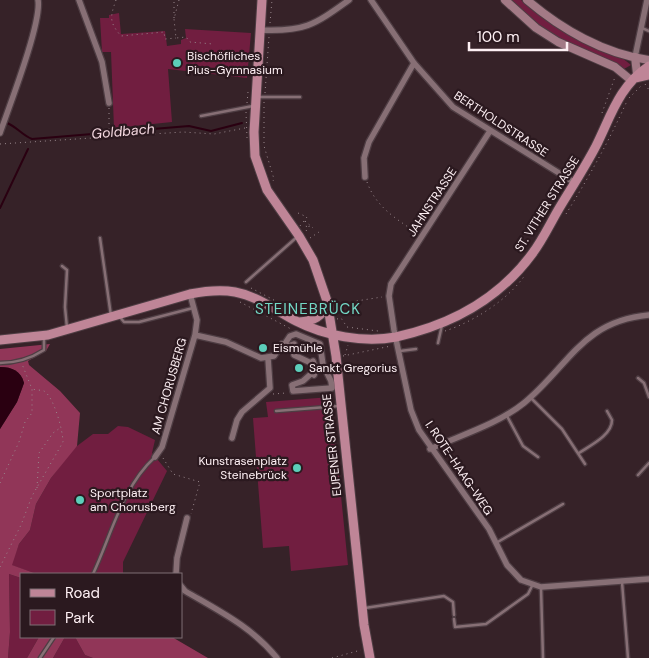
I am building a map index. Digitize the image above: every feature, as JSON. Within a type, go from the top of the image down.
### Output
[{"type":"main road","name":"EUPENER STRASSE","points":[[262,0],[254,142],[258,168],[267,190],[299,236],[320,275],[328,303],[333,334],[362,609],[370,658]]},
{"type":"main road","name":"ST. VITHER STRASSE","points":[[0,340],[44,336],[190,294],[212,290],[237,292],[253,298],[298,322],[333,334],[396,341],[441,328],[475,308],[513,278],[533,253],[592,154],[612,108],[634,78],[649,66]]},
{"type":"main road","points":[[634,78],[647,79]]},
{"type":"main road","points":[[298,322],[310,322],[318,317],[325,312],[328,303]]},
{"type":"street","points":[[0,133],[34,30],[39,8],[38,0]]},
{"type":"street","points":[[80,0],[102,62],[109,103]]},
{"type":"street","points":[[260,30],[290,31],[307,28],[349,0]]},
{"type":"street","name":"BERTHOLDSTRASSE","points":[[371,0],[414,63],[453,107],[574,183]]},
{"type":"street","points":[[505,0],[536,28],[558,42],[634,78],[635,57],[647,0]]},
{"type":"street","points":[[527,0],[554,21],[580,36],[610,50],[649,60]]},
{"type":"street","points":[[365,177],[364,158],[369,142],[414,63]]},
{"type":"street","name":"JAHNSTRASSE","points":[[391,284],[490,131]]},
{"type":"street","name":"I. ROTE-HAAG-WEG","points":[[391,284],[389,296],[396,341],[411,410],[419,430],[489,529],[507,565],[521,580],[541,587],[649,580]]},
{"type":"street","name":"AM CHORUSBERG","points":[[155,457],[160,452],[195,335],[196,320],[190,294]]},
{"type":"street","points":[[430,448],[506,415],[530,397],[582,343],[598,331],[634,316],[649,314]]},
{"type":"street","points":[[296,334],[320,344],[324,365],[332,388],[295,391],[292,385],[303,381],[312,373],[314,375],[316,370],[313,361],[311,363],[294,354],[294,344],[282,348],[290,336],[296,334]]},
{"type":"street","name":"AM CHORUSBERG","points":[[195,335],[226,342],[257,357],[268,358]]},
{"type":"street","points":[[232,438],[237,420],[242,412],[259,395],[268,392],[270,388],[268,358],[274,356],[286,338]]},
{"type":"street","points":[[176,573],[177,558],[187,518]]},
{"type":"street","points":[[182,587],[185,591],[244,625],[267,645],[277,658]]},
{"type":"lane","points":[[641,28],[649,30]]},
{"type":"lane","points":[[201,116],[255,101],[300,96]]},
{"type":"lane","points":[[246,282],[299,236]]},
{"type":"lane","points":[[100,238],[115,316],[124,322],[139,322],[194,308]]},
{"type":"lane","points":[[62,266],[66,270],[65,307],[68,330]]},
{"type":"lane","points":[[438,343],[441,328]]},
{"type":"lane","points":[[0,363],[21,361],[44,350],[44,336]]},
{"type":"lane","points":[[396,341],[416,349]]},
{"type":"lane","points":[[638,378],[644,383],[649,397]]},
{"type":"lane","points":[[530,397],[562,429],[585,464]]},
{"type":"lane","points":[[276,411],[341,406]]},
{"type":"lane","points":[[579,453],[601,439],[611,427],[612,420],[607,411]]},
{"type":"lane","points":[[506,415],[524,446],[538,457]]},
{"type":"lane","name":"AM CHORUSBERG","points":[[93,573],[125,500],[142,472],[155,457]]},
{"type":"lane","points":[[638,475],[649,463]]},
{"type":"lane","points":[[495,544],[563,504]]},
{"type":"lane","points":[[622,582],[628,658]]},
{"type":"lane","points":[[454,619],[455,627],[486,624],[528,594],[533,584]]},
{"type":"lane","points":[[541,587],[543,658]]},
{"type":"lane","points":[[362,609],[444,596],[453,602],[454,615]]},
{"type":"lane","points":[[40,658],[53,638]]},
{"type":"path","points":[[116,0],[111,12],[112,25],[121,36],[164,32],[164,39],[186,37],[190,42],[202,41],[213,44]]},
{"type":"path","points":[[174,0],[176,38]]},
{"type":"path","points":[[174,19],[179,0]]},
{"type":"path","points":[[647,79],[649,90]]},
{"type":"path","points":[[562,220],[599,160],[618,125],[628,99],[647,79]]},
{"type":"path","points":[[109,103],[109,134]]},
{"type":"path","points":[[0,144],[109,134],[184,132],[214,134],[245,128]]},
{"type":"path","points":[[365,177],[372,196],[383,209],[411,229]]},
{"type":"path","points":[[298,213],[307,217],[305,222],[307,230],[310,225]]},
{"type":"path","points":[[305,222],[313,228]]},
{"type":"path","points":[[314,236],[320,231]]},
{"type":"path","points":[[441,328],[467,322],[487,309],[520,282],[526,274]]},
{"type":"path","points":[[328,303],[389,296]]},
{"type":"path","points":[[234,300],[257,309],[294,331]]},
{"type":"path","points":[[340,318],[344,325],[396,341]]},
{"type":"path","points":[[349,348],[344,356],[396,341]]},
{"type":"path","points":[[0,483],[25,422],[32,413],[32,389],[21,361]]},
{"type":"path","points":[[0,568],[37,488],[62,442],[52,400],[44,391],[32,389]]},
{"type":"path","points":[[268,392],[272,394],[295,391]]},
{"type":"path","points":[[37,488],[39,452],[53,432],[60,428]]},
{"type":"path","points":[[160,452],[173,474],[200,482],[193,512],[187,518]]},
{"type":"path","points":[[332,658],[358,651]]},
{"type":"green space","points":[[506,0],[521,0],[545,19],[572,36],[621,57],[631,65],[624,69],[558,39],[536,25]]},
{"type":"green space","name":"Bischöfliches Pius-Gymnasium","points":[[119,13],[121,34],[165,31],[167,46],[181,44],[181,40],[186,38],[185,29],[251,33],[247,78],[168,69],[172,122],[114,128],[111,52],[102,52],[100,18],[109,18],[109,15]]},
{"type":"green space","name":"Kunstrasenplatz Steinebrück","points":[[331,397],[348,565],[291,571],[289,546],[263,548],[253,418],[268,417],[266,402]]},
{"type":"green space","name":"Sportplatz am Chorusberg","points":[[118,426],[128,427],[155,440],[152,453],[167,471],[123,562],[123,573],[34,573],[11,565],[19,544],[30,530],[36,504],[51,478],[73,449],[93,434],[108,434]]},
{"type":"green space","points":[[9,574],[20,578],[20,638],[38,638],[27,658],[8,658],[10,632]]},
{"type":"green space","points":[[64,638],[76,638],[85,655],[93,658],[53,658]]},
{"type":"shaded area","points":[[50,344],[46,351],[28,361],[29,365],[60,391],[80,413],[77,446],[51,478],[36,504],[30,530],[19,544],[12,565],[34,573],[20,573],[20,578],[9,574],[10,632],[8,658],[0,658],[0,429],[17,402],[24,383],[21,375],[15,371],[0,367],[0,349]]},
{"type":"shaded area","points":[[0,367],[8,368],[21,375],[24,383],[17,402],[0,429]]},
{"type":"shaded area","points":[[38,638],[64,638],[53,658],[27,658]]},
{"type":"shaded area","points":[[76,638],[174,638],[208,658],[93,658],[85,655]]},
{"type":"waterway","name":"Goldbach","points":[[7,123],[32,139],[189,126],[211,131],[242,123]]},
{"type":"waterway","points":[[0,208],[28,149]]},
{"type":"place","name":"Bischöfliches Pius-Gymnasium","points":[[177,63]]},
{"type":"place","name":"Eismühle","points":[[263,348]]},
{"type":"place","name":"Sankt Gregorius","points":[[299,368]]},
{"type":"place","name":"Kunstrasenplatz Steinebrück","points":[[297,468]]},
{"type":"place","name":"Sportplatz am Chorusberg","points":[[80,500]]},
{"type":"district","name":"STEINEBRÜCK","points":[[308,309]]}]
